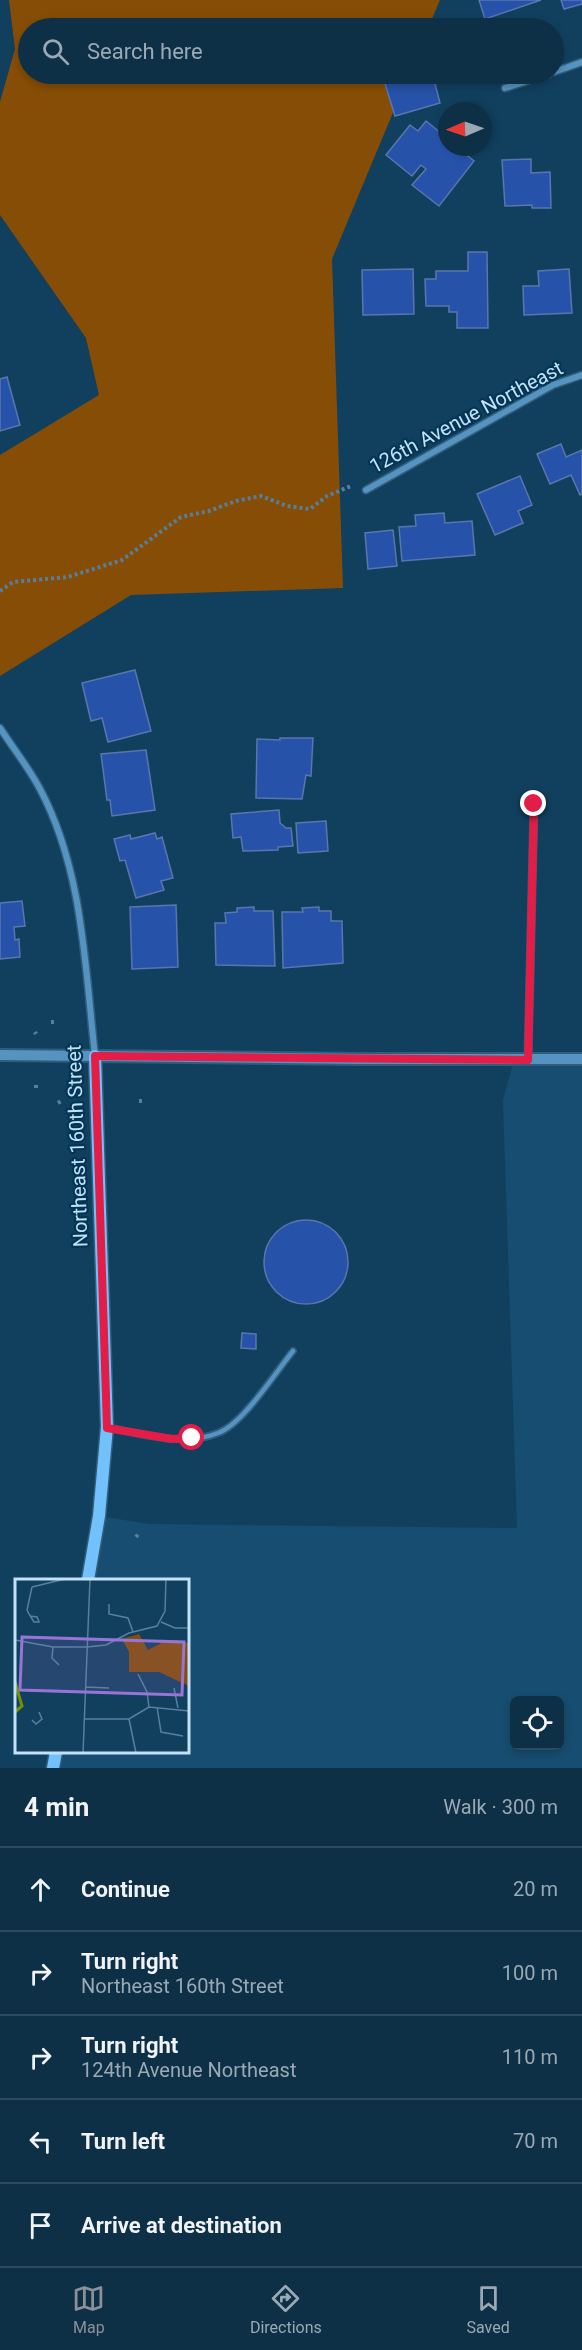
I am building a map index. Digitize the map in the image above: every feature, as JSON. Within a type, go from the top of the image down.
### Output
[{"type":"main road","name":"Northeast 160th Street","points":[[88,1579],[99,1516],[107,1428],[95,1056]]},
{"type":"main road","points":[[53,1768],[56,1753]]},
{"type":"street","points":[[564,68],[582,62]]},
{"type":"street","points":[[506,88],[518,84]]},
{"type":"street","name":"126th Avenue Northeast","points":[[366,490],[553,386],[582,375]]},
{"type":"street","name":"Northeast 160th Street","points":[[0,728],[40,789],[65,850],[78,905],[95,1056]]},
{"type":"street","points":[[528,1060],[534,804]]},
{"type":"street","points":[[0,1055],[582,1059]]},
{"type":"lane","points":[[107,1428],[172,1439],[219,1433],[242,1416],[293,1351]]},
{"type":"path","points":[[0,591],[13,582],[68,577],[122,560],[181,517],[209,511],[236,501],[261,496],[287,506],[310,509],[327,496],[352,485],[366,490]]},
{"type":"path","points":[[36,1082],[36,1088]]},
{"type":"path","points":[[58,1103],[63,1100]]},
{"type":"shaded area","points":[[9,0],[440,0],[432,18],[18,18],[18,84],[405,84],[332,259],[343,588],[131,595],[0,676],[0,455],[99,395],[86,338],[0,215],[0,102],[15,49]]},
{"type":"shaded area","points":[[582,1059],[582,1768],[53,1768],[56,1753],[189,1753],[189,1579],[88,1579],[99,1516],[149,1524],[517,1528],[503,1100],[514,1060]]},
{"type":"building","points":[[479,0],[541,0],[488,18],[485,18]]},
{"type":"building","points":[[561,0],[582,0],[582,4],[564,9]]},
{"type":"building","points":[[385,84],[435,84],[440,102],[395,116]]},
{"type":"building","points":[[426,121],[438,131],[438,156],[468,156],[474,161],[439,206],[412,185],[426,169],[421,165],[412,176],[386,155],[410,125],[418,131]]},
{"type":"building","points":[[531,159],[531,173],[550,172],[551,208],[532,208],[532,205],[505,206],[502,160]]},
{"type":"building","points":[[468,252],[487,252],[488,328],[457,328],[457,312],[449,312],[449,306],[426,306],[425,279],[436,279],[436,271],[468,271]]},
{"type":"building","points":[[413,269],[414,314],[363,315],[362,270]]},
{"type":"building","points":[[569,269],[572,313],[524,315],[523,286],[539,286],[538,271]]},
{"type":"building","points":[[7,377],[20,425],[0,431],[0,379]]},
{"type":"building","points":[[561,444],[566,457],[582,450],[582,494],[580,495],[571,475],[550,484],[537,454]]},
{"type":"building","points":[[520,476],[532,505],[518,511],[523,523],[495,535],[477,494]]},
{"type":"building","points":[[444,513],[445,523],[472,521],[475,555],[402,561],[399,527],[416,526],[415,515]]},
{"type":"building","points":[[393,530],[397,566],[368,569],[365,533]]},
{"type":"building","points":[[135,670],[151,731],[108,742],[102,718],[91,721],[82,683]]},
{"type":"building","points":[[280,738],[313,738],[311,776],[306,775],[302,799],[256,798],[257,739],[280,740]]},
{"type":"building","points":[[146,750],[155,810],[112,816],[110,800],[107,800],[101,754]]},
{"type":"building","points":[[279,810],[280,823],[286,828],[291,828],[293,846],[278,847],[278,850],[243,851],[241,837],[233,838],[231,814]]},
{"type":"building","points":[[326,821],[328,851],[298,853],[296,823]]},
{"type":"building","points":[[155,833],[157,839],[162,837],[173,878],[161,881],[164,890],[136,898],[125,860],[120,861],[114,839],[130,835],[131,839]]},
{"type":"building","points":[[22,901],[25,926],[14,927],[15,940],[19,939],[20,957],[0,959],[0,903]]},
{"type":"building","points":[[176,905],[178,967],[132,969],[130,907]]},
{"type":"building","points":[[254,907],[254,911],[273,911],[275,966],[216,965],[215,923],[226,923],[225,913],[237,912],[237,908]]},
{"type":"building","points":[[319,907],[319,911],[331,911],[331,921],[342,921],[343,963],[283,968],[282,912],[303,912],[302,908]]},
{"type":"building","points":[[306,1220],[322,1223],[336,1232],[345,1246],[348,1262],[345,1278],[336,1292],[322,1301],[306,1304],[290,1301],[276,1292],[267,1278],[264,1262],[267,1246],[276,1232],[290,1223]]},
{"type":"building","points":[[242,1333],[256,1334],[256,1349],[241,1348]]},
{"type":"route","points":[[192,1438],[172,1439],[107,1428],[95,1056],[528,1060],[534,804]]}]
